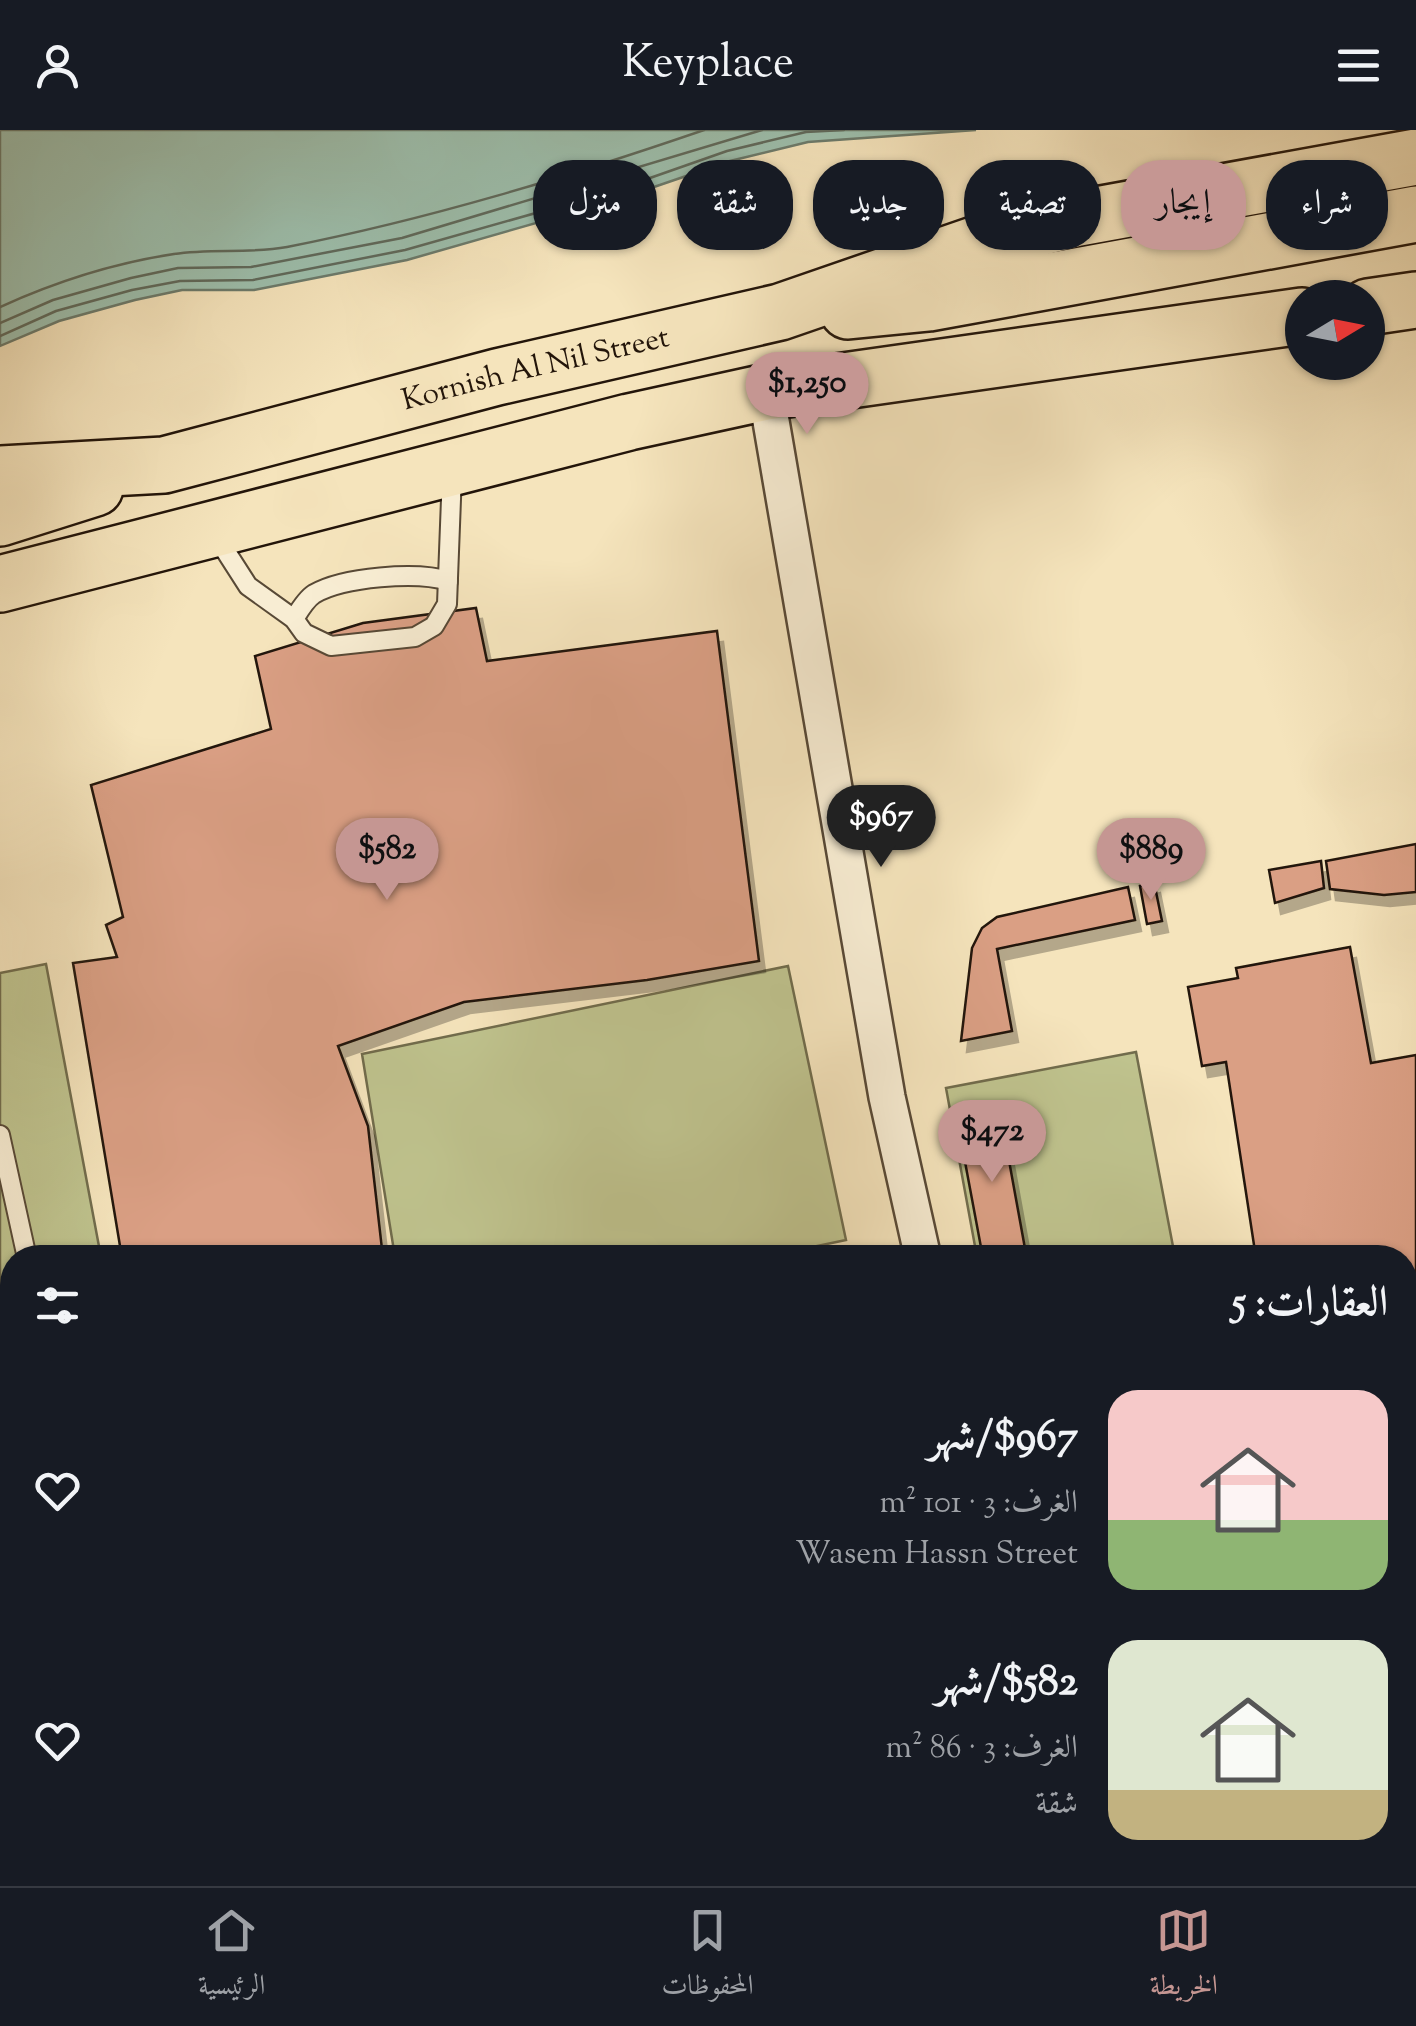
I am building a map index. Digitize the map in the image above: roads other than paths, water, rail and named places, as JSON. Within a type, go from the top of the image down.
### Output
[{"type":"main road","name":"Kornish Al Nil Street","points":[[0,474],[164,465],[496,377],[780,312],[980,244],[1074,219],[1416,156]]},
{"type":"main road","points":[[780,312],[869,311],[928,303],[1416,214]]},
{"type":"main road","points":[[1385,304],[1416,300]]},
{"type":"main road","points":[[0,584],[766,392],[1285,318]]},
{"type":"main road","points":[[235,524],[240,446]]},
{"type":"main road","points":[[0,518],[164,465]]},
{"type":"street","points":[[766,392],[887,1097],[920,1245]]},
{"type":"lane","points":[[235,524],[248,586],[294,619],[304,633],[331,646],[415,636],[434,626],[447,604],[453,468]]},
{"type":"lane","points":[[294,619],[312,595],[343,585],[428,575],[448,581]]},
{"type":"lane","points":[[0,1136],[24,1245]]},
{"type":"water","points":[[0,130],[976,130],[808,142],[734,160],[677,160],[677,179],[657,186],[657,160],[533,160],[533,224],[407,260],[254,290],[182,290],[135,300],[59,321],[0,346]]}]
